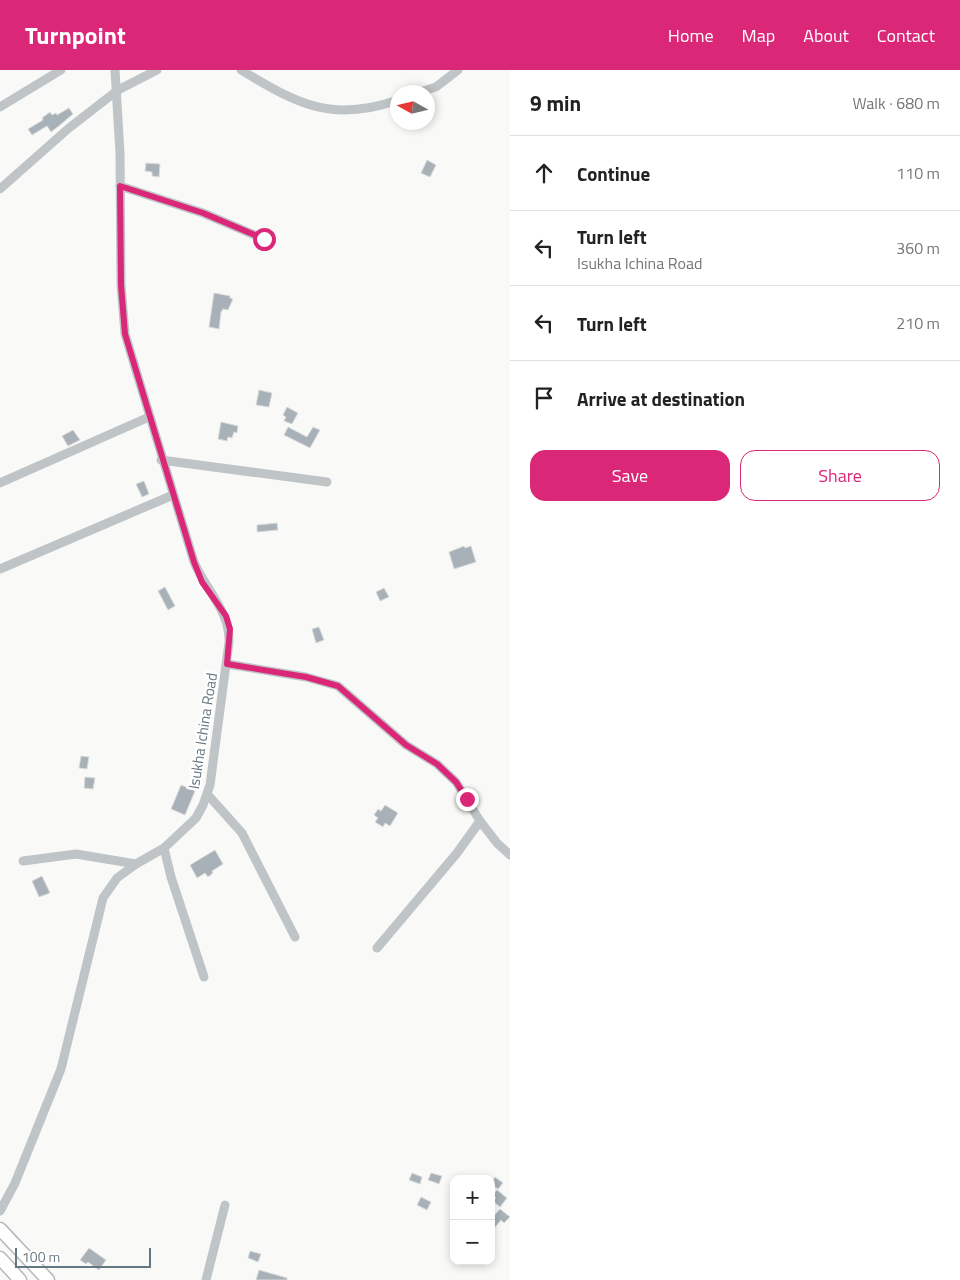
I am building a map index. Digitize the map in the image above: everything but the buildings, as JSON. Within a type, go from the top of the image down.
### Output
[{"type":"highway","points":[[0,1229],[48,1280]]},
{"type":"highway","points":[[0,1258],[20,1280]]},
{"type":"street","points":[[0,107],[61,70]]},
{"type":"street","name":"Isukha Ichina Road","points":[[0,1211],[15,1183],[61,1068],[103,898],[117,878],[136,864],[164,848],[196,818],[208,795],[227,664],[230,629],[226,616],[202,582],[161,460],[125,334],[121,285],[118,90],[115,70]]},
{"type":"street","points":[[0,188],[69,128],[118,90],[157,70]]},
{"type":"street","points":[[241,70],[276,92],[304,105],[347,112],[390,102]]},
{"type":"street","points":[[435,87],[458,70]]},
{"type":"street","points":[[120,186],[203,213],[264,239]]},
{"type":"street","points":[[0,483],[149,417]]},
{"type":"street","points":[[161,460],[327,482]]},
{"type":"street","points":[[0,569],[173,495]]},
{"type":"street","points":[[227,664],[306,677],[338,686],[406,745],[437,764],[456,782],[496,843],[510,855]]},
{"type":"street","points":[[208,795],[242,833],[295,937]]},
{"type":"street","points":[[377,948],[457,853],[480,821]]},
{"type":"street","points":[[164,848],[171,877],[204,977]]},
{"type":"street","points":[[23,862],[76,854],[136,864]]},
{"type":"street","points":[[206,1280],[226,1205]]},
{"type":"route","points":[[264,239],[203,213],[120,186],[121,285],[125,334],[161,460],[194,562],[202,582],[226,616],[230,629],[227,664],[306,677],[338,686],[406,745],[437,764],[456,782],[467,799]]}]
